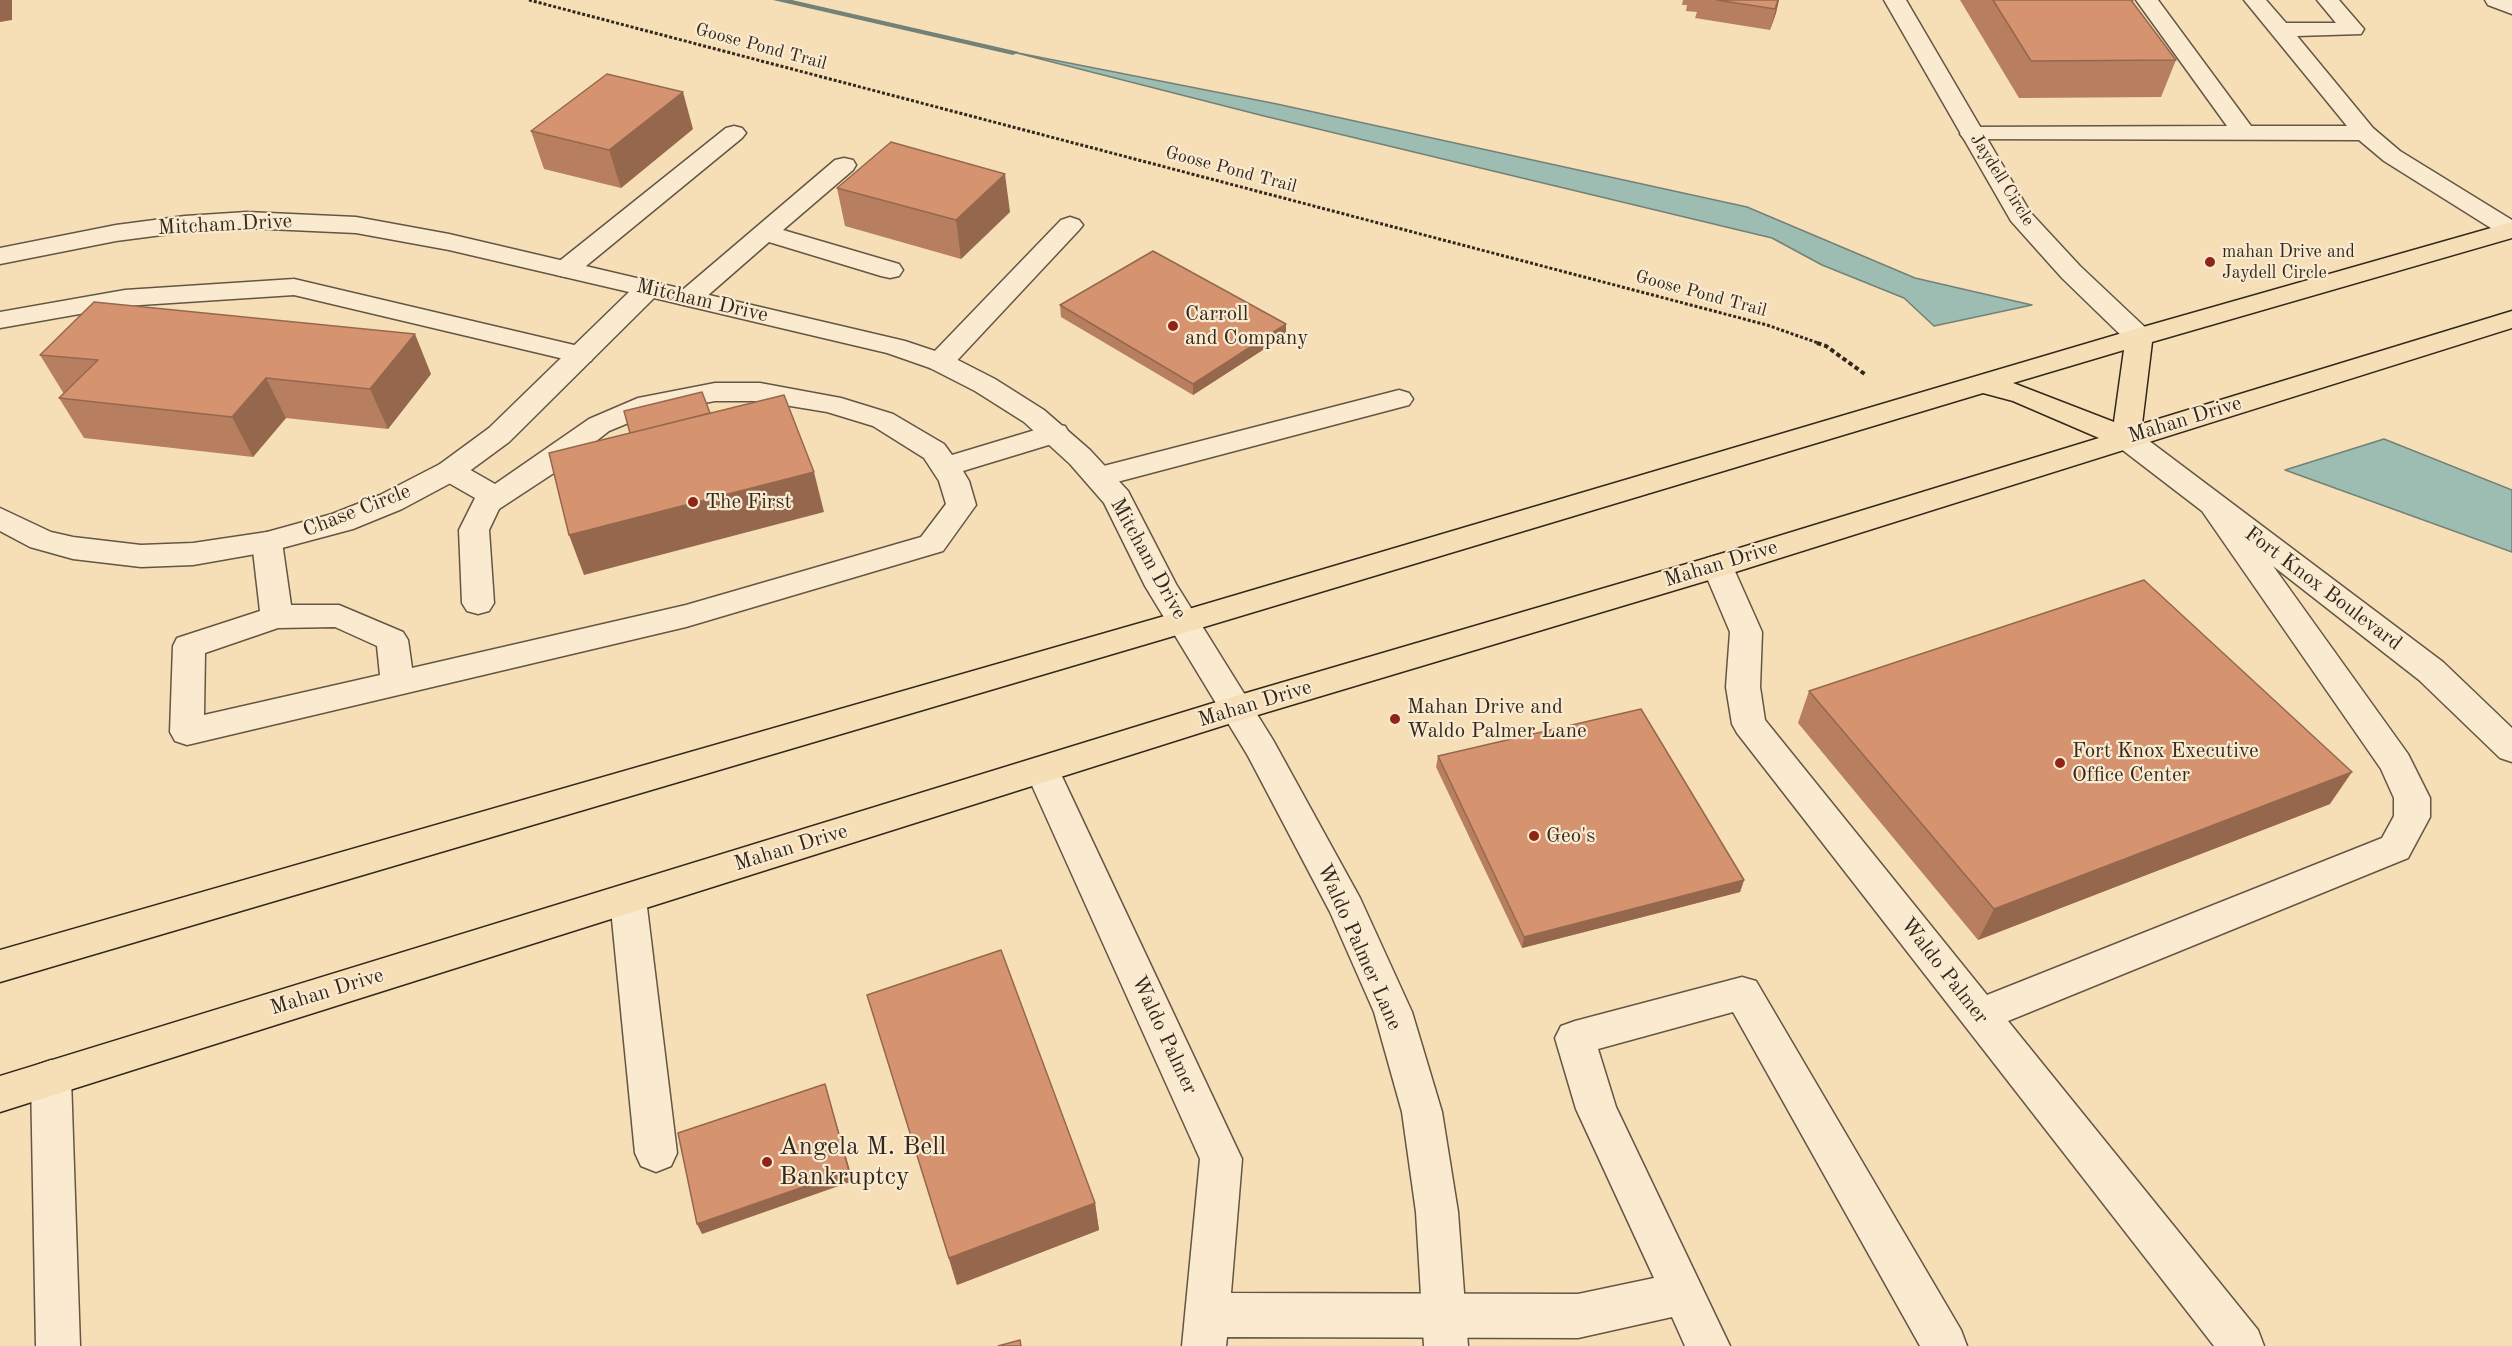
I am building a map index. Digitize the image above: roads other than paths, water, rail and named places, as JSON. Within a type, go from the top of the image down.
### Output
[{"type":"main road","points":[[0,966],[1183,622],[1908,405],[2512,230]]},
{"type":"main road","name":"Mahan Drive","points":[[0,1094],[1236,709],[1718,566],[2512,319]]},
{"type":"main road","points":[[1983,384],[2023,395],[2126,438],[2139,337]]},
{"type":"street","name":"Jaydell Circle","points":[[1895,0],[2020,216],[2071,272],[2139,337]]},
{"type":"street","points":[[2147,0],[2245,134]]},
{"type":"street","points":[[2255,0],[2365,133],[2392,156],[2512,230]]},
{"type":"street","points":[[2279,30],[2353,29],[2328,0]]},
{"type":"street","points":[[2496,0],[2512,9]]},
{"type":"street","points":[[566,269],[734,133]]},
{"type":"street","points":[[1972,134],[2365,133]]},
{"type":"street","points":[[689,298],[844,165]]},
{"type":"street","name":"Mitcham Drive","points":[[0,256],[116,233],[185,224],[302,221],[356,225],[449,242],[566,269],[895,347],[940,362],[985,385],[1034,416],[1054,433],[1117,498],[1161,586],[1236,709]]},
{"type":"street","points":[[940,362],[1070,225]]},
{"type":"street","points":[[765,232],[890,270]]},
{"type":"street","points":[[0,320],[125,298],[294,287],[581,354]]},
{"type":"street","name":"Chase Circle","points":[[0,518],[41,540],[73,548],[141,556],[193,554],[267,543],[342,522],[391,502],[450,471],[499,435],[648,289]]},
{"type":"street","points":[[398,683],[392,640],[339,616],[277,617],[189,646],[187,732],[398,683],[686,616],[932,544],[961,505],[954,481],[934,451],[883,420],[831,404],[760,392],[715,392],[648,404],[599,425],[553,460],[487,503],[474,530],[478,603]]},
{"type":"street","points":[[1098,477],[1399,399]]},
{"type":"street","points":[[945,467],[1054,433]]},
{"type":"street","name":"Fort Knox Boulevard","points":[[2126,438],[2431,671],[2512,749]]},
{"type":"street","points":[[450,471],[495,497]]},
{"type":"street","points":[[1979,1015],[2395,848],[2412,817],[2412,798],[2396,763],[2213,505]]},
{"type":"street","points":[[267,543],[277,617]]},
{"type":"street","name":"Waldo Palmer","points":[[1718,566],[1746,632],[1743,687],[1749,724],[2242,1346]]},
{"type":"street","name":"Waldo Palmer Lane","points":[[1236,709],[1261,749],[1347,909],[1393,1012],[1422,1112],[1437,1212],[1445,1331]]},
{"type":"street","name":"Waldo Palmer","points":[[1042,770],[1221,1159],[1205,1330],[1445,1331],[1578,1316],[1683,1293]]},
{"type":"street","points":[[628,898],[656,1153]]},
{"type":"street","points":[[1708,1346],[1596,1109],[1575,1038],[1742,993],[1946,1346]]},
{"type":"street","points":[[51,1078],[58,1346]]},
{"type":"water","points":[[1013,52],[1277,104],[1747,207],[1915,278],[2032,305],[1934,326],[1904,298],[1822,265],[1772,238],[1264,116]]},
{"type":"water","points":[[2384,439],[2512,490],[2512,552],[2285,470]]},
{"type":"waterway","points":[[778,0],[1013,52]]},
{"type":"place","name":"mahan Drive and Jaydell Circle","points":[[2210,262]]},
{"type":"place","name":"Carroll and Company","points":[[1173,326]]},
{"type":"place","name":"The First","points":[[693,502]]},
{"type":"place","name":"Mahan Drive and Waldo Palmer Lane","points":[[1395,719]]},
{"type":"place","name":"Fort Knox Executive Office Center","points":[[2060,763]]},
{"type":"place","name":"Geo's","points":[[1534,836]]},
{"type":"place","name":"Angela M. Bell Bankruptcy","points":[[767,1162]]}]
